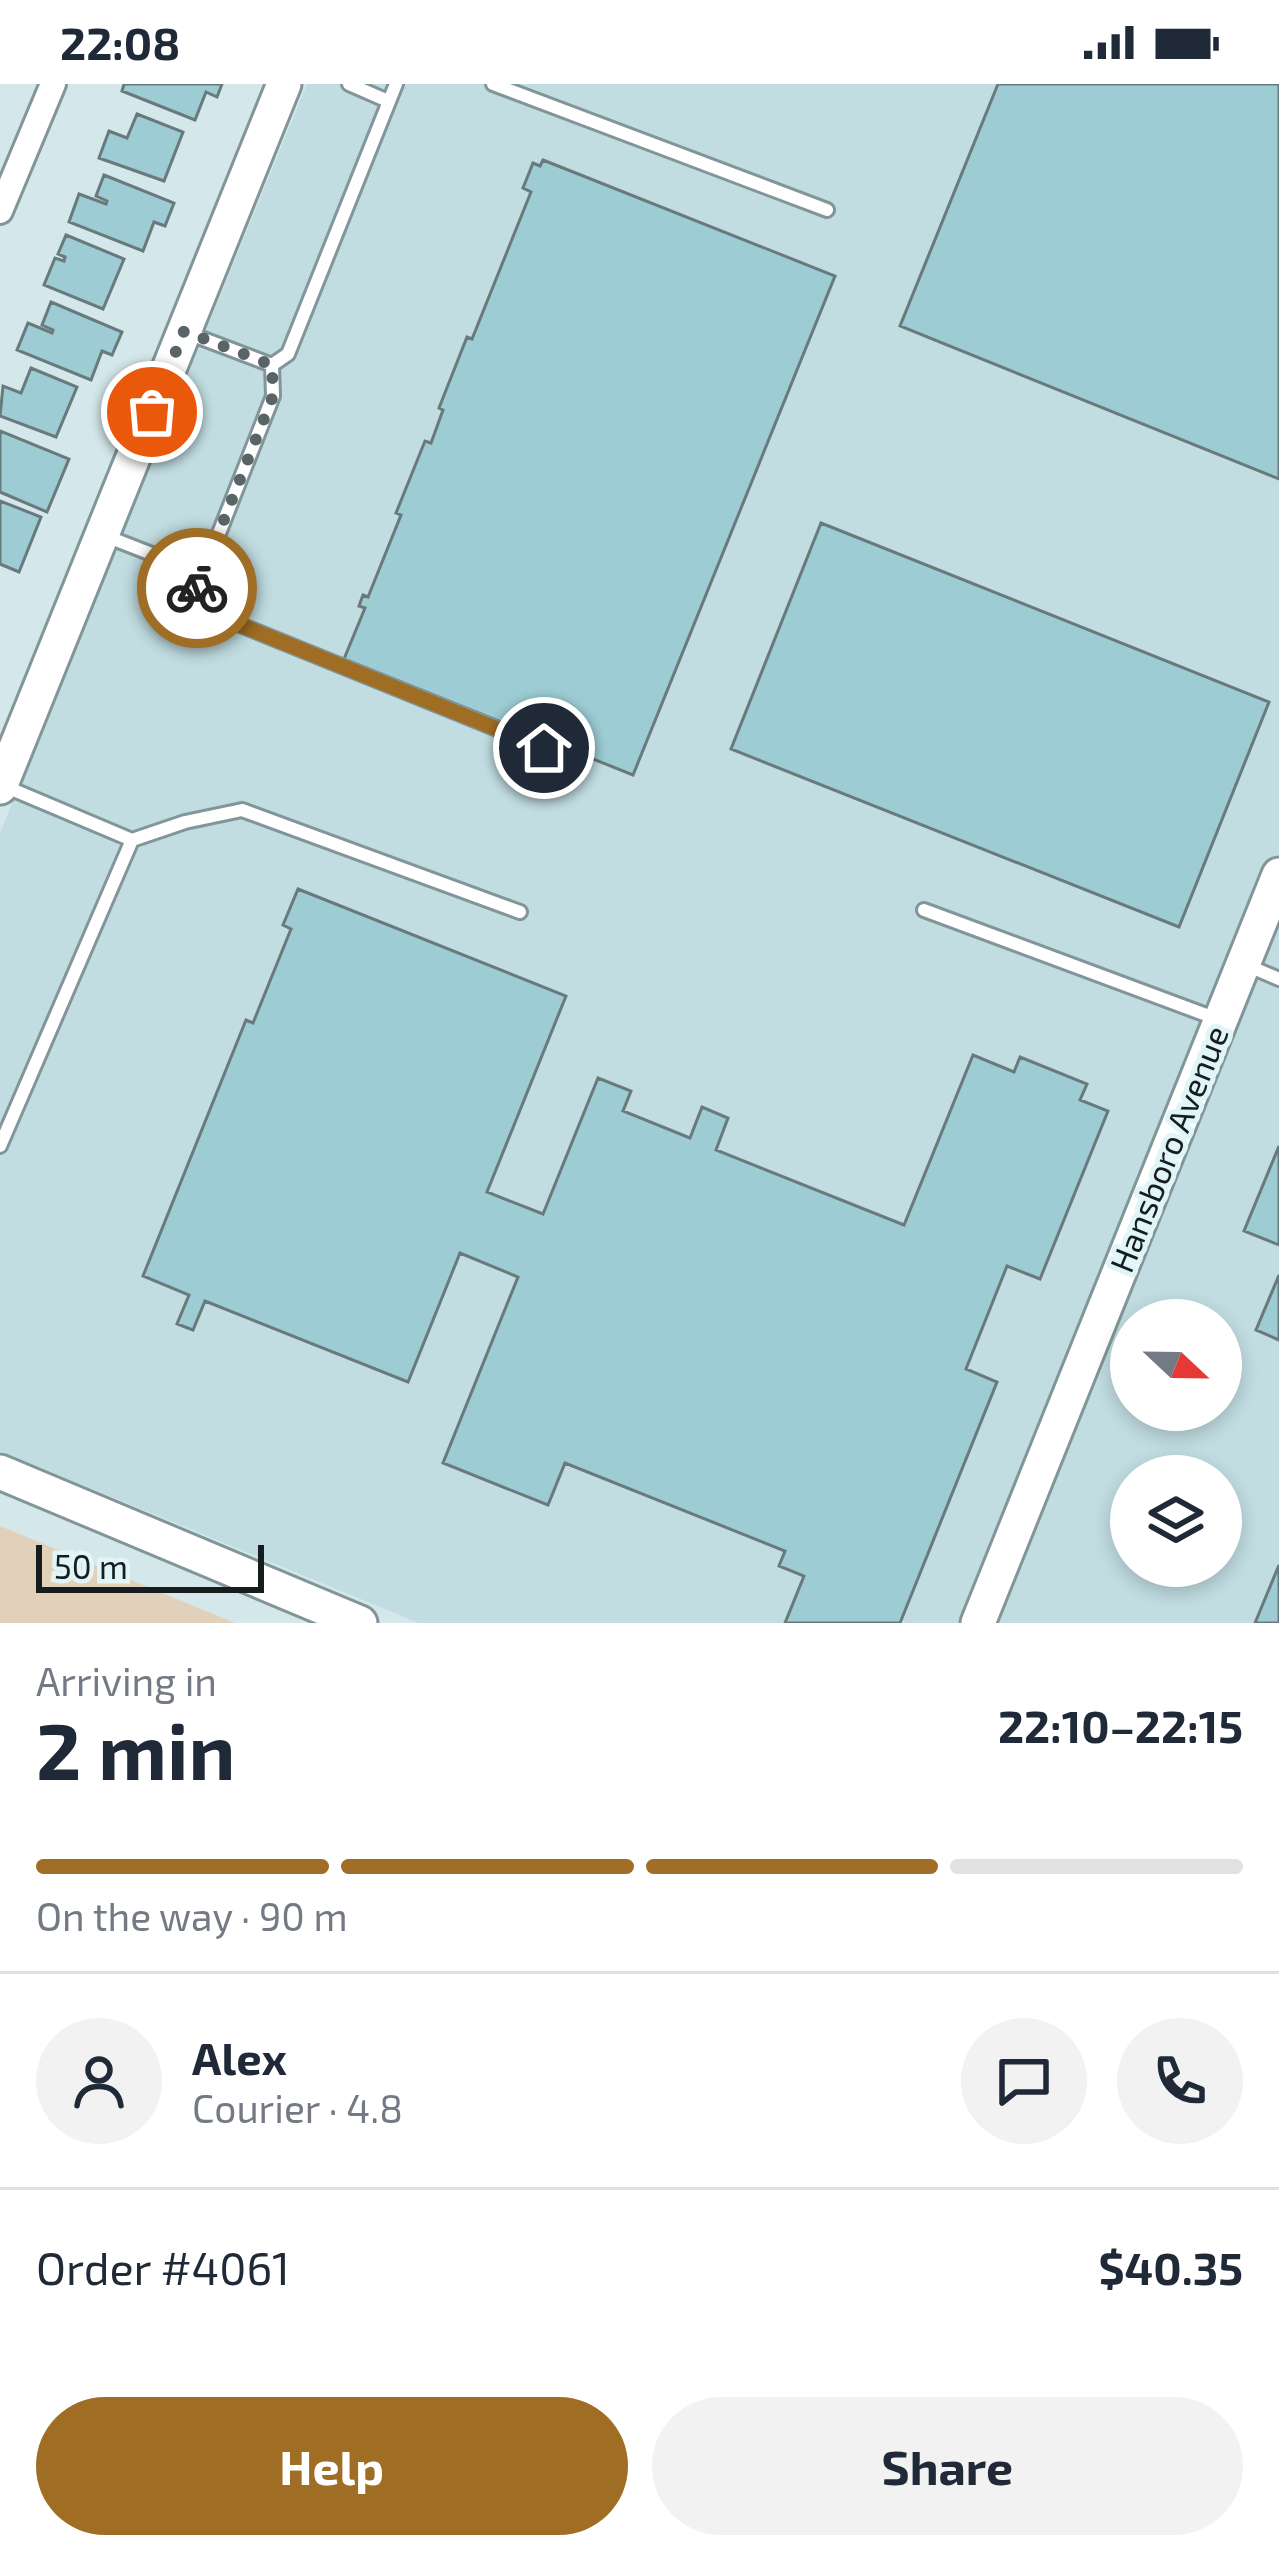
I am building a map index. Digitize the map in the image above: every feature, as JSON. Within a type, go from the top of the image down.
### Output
[{"type":"street","points":[[0,212],[53,84]]},
{"type":"street","points":[[1,786],[284,84]]},
{"type":"street","name":"Hansboro Avenue","points":[[978,1623],[1279,875]]},
{"type":"street","points":[[0,1472],[357,1622]]},
{"type":"lane","points":[[349,84],[388,101]]},
{"type":"lane","points":[[272,365],[287,354],[396,84]]},
{"type":"lane","points":[[493,84],[827,210]]},
{"type":"lane","points":[[184,331],[272,365]]},
{"type":"lane","points":[[272,365],[273,396],[202,574],[198,601],[218,616],[544,748]]},
{"type":"lane","points":[[102,534],[202,574]]},
{"type":"lane","points":[[1,786],[132,840],[242,810],[520,912]]},
{"type":"lane","points":[[0,1146],[132,840]]},
{"type":"lane","points":[[924,910],[1221,1020]]},
{"type":"lane","points":[[1243,964],[1279,979]]},
{"type":"shaded area","points":[[307,84],[1279,84],[1279,1623],[419,1623],[0,1451],[0,833]]},
{"type":"shaded area","points":[[0,1526],[235,1623],[0,1623]]},
{"type":"building","points":[[124,84],[222,84],[217,97],[206,92],[195,120],[122,91]]},
{"type":"building","points":[[998,84],[1279,84],[1279,479],[900,326]]},
{"type":"building","points":[[137,114],[183,132],[164,181],[99,158],[109,131],[127,138]]},
{"type":"building","points":[[543,160],[835,276],[633,775],[344,659],[365,608],[359,606],[363,595],[368,597],[401,515],[396,513],[425,441],[431,443],[443,410],[439,408],[467,337],[472,339],[531,192],[523,188],[533,163],[540,166]]},
{"type":"building","points":[[104,175],[174,203],[165,226],[154,222],[143,251],[69,222],[79,194],[106,204],[96,196]]},
{"type":"building","points":[[66,235],[124,259],[103,309],[44,285],[55,258],[64,261],[58,254]]},
{"type":"building","points":[[51,302],[122,332],[112,355],[102,351],[91,380],[17,350],[28,323],[52,333],[42,325]]},
{"type":"building","points":[[31,368],[77,387],[56,437],[0,416],[3,386],[21,393]]},
{"type":"building","points":[[0,431],[69,459],[47,512],[0,492]]},
{"type":"building","points":[[0,501],[41,517],[19,572],[0,564]]},
{"type":"building","points":[[821,523],[1269,702],[1179,927],[731,749]]},
{"type":"building","points":[[298,889],[566,996],[487,1192],[543,1214],[598,1078],[631,1091],[623,1111],[690,1138],[702,1107],[728,1118],[716,1150],[904,1225],[973,1055],[1014,1072],[1020,1057],[1087,1084],[1080,1100],[1108,1111],[1040,1279],[1007,1266],[966,1369],[997,1382],[900,1623],[785,1623],[804,1576],[779,1566],[785,1551],[565,1463],[548,1505],[443,1463],[518,1277],[460,1253],[408,1382],[205,1301],[193,1330],[177,1324],[189,1295],[143,1276],[246,1020],[253,1023],[291,929],[283,925]]},
{"type":"building","points":[[1279,1146],[1279,1245],[1244,1231]]},
{"type":"building","points":[[1279,1275],[1279,1340],[1256,1330]]},
{"type":"building","points":[[1279,1565],[1279,1623],[1255,1623]]},
{"type":"way so far","points":[[152,412],[184,331],[272,365],[273,396],[197,588]]},
{"type":"route","points":[[197,588],[198,601],[218,616],[544,748]]}]
